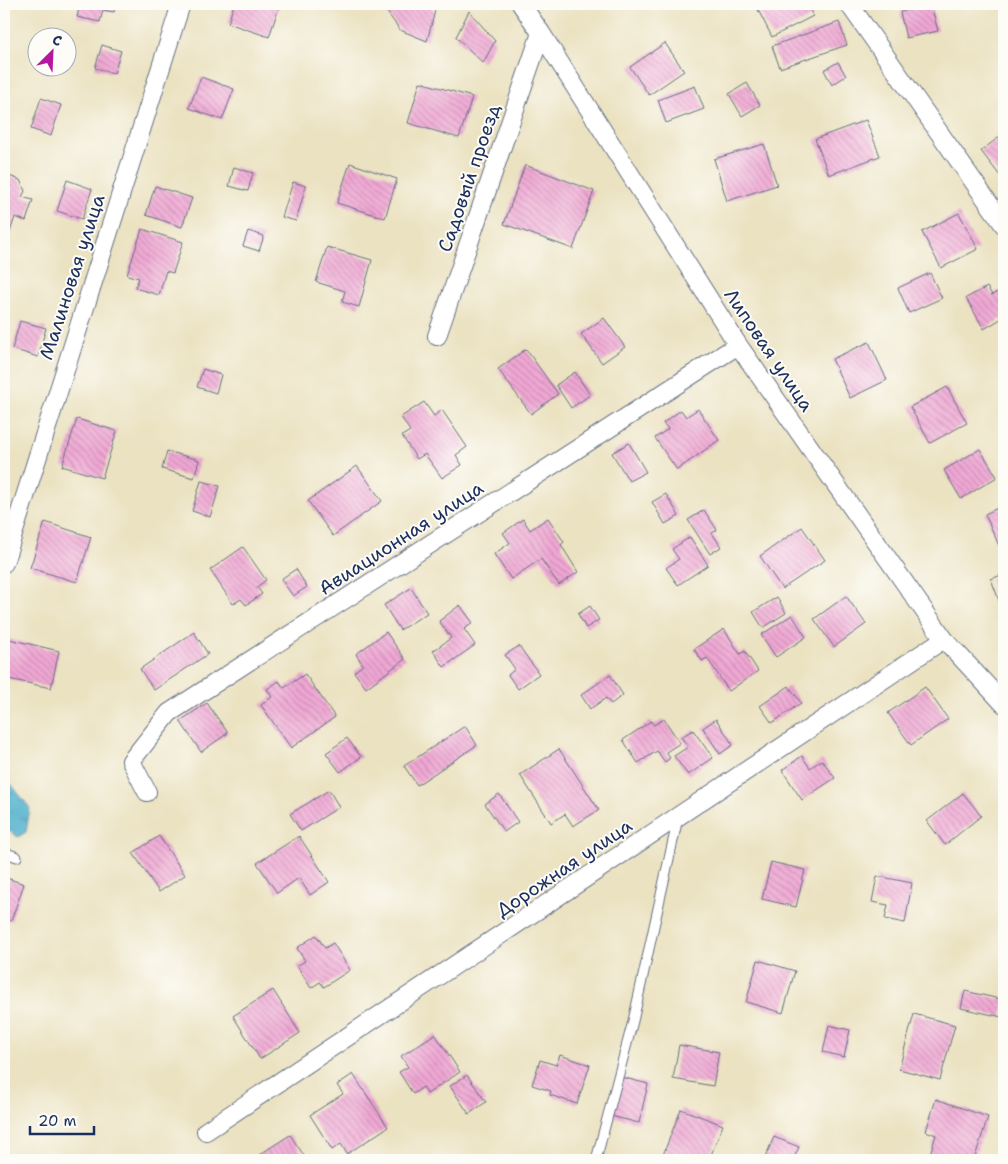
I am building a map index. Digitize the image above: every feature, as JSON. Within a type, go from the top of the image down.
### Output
[{"type":"street","name":"Малиновая улица","points":[[4,563],[181,4]]},
{"type":"street","name":"Липовая улица","points":[[520,4],[541,33],[738,345],[944,639],[1004,704]]},
{"type":"street","points":[[848,4],[1004,225]]},
{"type":"street","name":"Садовый проезд","points":[[437,336],[541,33]]},
{"type":"street","name":"Авиационная улица","points":[[148,792],[131,761],[169,713],[738,345]]},
{"type":"street","name":"Дорожная улица","points":[[206,1131],[944,639]]},
{"type":"lane","points":[[596,1160],[633,1021],[678,818]]},
{"type":"lane","points":[[4,852],[17,857]]},
{"type":"water","points":[[7,779],[30,808],[26,832],[18,837],[5,828],[4,780]]},
{"type":"building","points":[[80,4],[116,4],[114,12],[103,10],[100,22],[77,17]]},
{"type":"building","points":[[234,4],[280,4],[269,37],[228,23]]},
{"type":"building","points":[[381,4],[426,4],[435,11],[427,41],[400,30]]},
{"type":"building","points":[[755,4],[807,4],[813,16],[772,37]]},
{"type":"building","points":[[931,5],[938,31],[906,38],[900,12]]},
{"type":"building","points":[[469,11],[495,41],[483,63],[456,37]]},
{"type":"building","points":[[839,22],[847,45],[780,68],[772,46]]},
{"type":"building","points":[[665,43],[684,71],[649,95],[630,67]]},
{"type":"building","points":[[102,45],[121,51],[114,73],[95,68]]},
{"type":"building","points":[[838,62],[846,76],[832,85],[824,70]]},
{"type":"building","points":[[201,77],[234,89],[222,120],[189,108]]},
{"type":"building","points":[[420,82],[472,97],[459,138],[408,123]]},
{"type":"building","points":[[747,83],[760,105],[742,116],[729,94]]},
{"type":"building","points":[[695,86],[704,109],[666,123],[658,100]]},
{"type":"building","points":[[41,98],[61,105],[51,136],[31,129]]},
{"type":"building","points":[[866,120],[880,156],[829,175],[815,139]]},
{"type":"building","points":[[1004,133],[1004,181],[981,151]]},
{"type":"building","points":[[764,144],[777,185],[727,201],[714,159]]},
{"type":"building","points":[[350,163],[397,179],[385,218],[337,203]]},
{"type":"building","points":[[525,165],[594,191],[573,249],[504,224]]},
{"type":"building","points":[[234,167],[253,173],[248,191],[229,186]]},
{"type":"building","points":[[4,174],[20,180],[25,191],[22,197],[33,200],[26,221],[15,217],[9,235],[4,233]]},
{"type":"building","points":[[67,180],[92,189],[82,219],[57,211]]},
{"type":"building","points":[[293,182],[306,186],[296,221],[282,217]]},
{"type":"building","points":[[155,186],[192,198],[182,227],[146,215]]},
{"type":"building","points":[[959,213],[978,249],[941,268],[922,232]]},
{"type":"building","points":[[142,229],[183,242],[173,273],[166,271],[159,295],[135,288],[139,278],[127,275]]},
{"type":"building","points":[[248,231],[264,236],[259,251],[243,246]]},
{"type":"building","points":[[327,247],[372,260],[359,307],[342,302],[345,291],[316,282]]},
{"type":"building","points":[[930,273],[942,298],[909,313],[898,288]]},
{"type":"building","points":[[987,287],[992,295],[999,291],[1004,300],[1004,317],[984,329],[966,298]]},
{"type":"building","points":[[604,318],[625,347],[602,363],[581,334]]},
{"type":"building","points":[[20,321],[46,328],[38,357],[12,349]]},
{"type":"building","points":[[869,342],[887,380],[850,398],[832,359]]},
{"type":"building","points":[[526,349],[558,394],[531,414],[498,369]]},
{"type":"building","points":[[203,369],[221,375],[216,393],[197,387]]},
{"type":"building","points":[[575,372],[590,395],[571,408],[556,385]]},
{"type":"building","points":[[947,387],[967,423],[930,443],[910,407]]},
{"type":"building","points":[[424,402],[434,416],[442,410],[467,447],[456,455],[462,465],[442,478],[425,454],[417,459],[402,436],[410,431],[401,417]]},
{"type":"building","points":[[698,409],[719,440],[677,470],[655,438],[668,429],[663,423],[681,410],[686,417]]},
{"type":"building","points":[[77,419],[117,431],[102,478],[62,466]]},
{"type":"building","points":[[629,443],[646,472],[629,481],[612,453]]},
{"type":"building","points":[[980,449],[997,477],[961,499],[944,470]]},
{"type":"building","points":[[167,451],[199,460],[194,478],[162,469]]},
{"type":"building","points":[[357,466],[382,501],[333,536],[308,501]]},
{"type":"building","points":[[201,481],[220,486],[210,517],[192,511]]},
{"type":"building","points":[[666,494],[679,516],[665,524],[652,502]]},
{"type":"building","points":[[1004,505],[1004,557],[985,514]]},
{"type":"building","points":[[704,510],[717,530],[712,533],[721,547],[710,554],[688,520]]},
{"type":"building","points":[[548,518],[564,542],[561,545],[578,572],[559,585],[541,559],[511,579],[494,554],[510,543],[503,533],[523,519],[530,530]]},
{"type":"building","points":[[45,522],[91,537],[77,582],[30,568]]},
{"type":"building","points":[[802,527],[825,560],[782,589],[760,556]]},
{"type":"building","points":[[690,537],[708,565],[678,585],[666,568],[679,559],[672,549]]},
{"type":"building","points":[[243,547],[266,580],[257,587],[262,594],[246,605],[241,599],[233,604],[210,570]]},
{"type":"building","points":[[296,569],[307,587],[293,596],[281,579]]},
{"type":"building","points":[[1004,574],[1004,614],[991,579]]},
{"type":"building","points":[[411,588],[427,613],[400,630],[384,605]]},
{"type":"building","points":[[846,596],[866,624],[834,647],[814,619]]},
{"type":"building","points":[[777,597],[786,613],[763,628],[753,612]]},
{"type":"building","points":[[460,605],[473,623],[464,629],[475,645],[444,667],[433,651],[451,638],[439,621]]},
{"type":"building","points":[[590,606],[599,620],[586,628],[578,614]]},
{"type":"building","points":[[792,615],[806,637],[776,657],[761,635]]},
{"type":"building","points":[[724,629],[740,654],[745,651],[758,671],[729,691],[707,658],[702,661],[694,649]]},
{"type":"building","points":[[194,632],[208,654],[154,690],[140,669]]},
{"type":"building","points":[[386,632],[405,659],[366,688],[354,672],[363,665],[356,654]]},
{"type":"building","points":[[9,639],[59,651],[51,688],[4,678],[4,661]]},
{"type":"building","points":[[519,646],[539,674],[518,689],[508,675],[515,669],[505,655]]},
{"type":"building","points":[[305,674],[335,717],[291,748],[261,705],[272,697],[267,689],[279,681],[284,688]]},
{"type":"building","points":[[610,675],[623,695],[611,704],[606,698],[590,709],[581,695]]},
{"type":"building","points":[[789,686],[801,703],[772,723],[760,706]]},
{"type":"building","points":[[925,687],[948,719],[911,745],[888,713]]},
{"type":"building","points":[[207,703],[228,733],[201,752],[180,721]]},
{"type":"building","points":[[664,719],[680,743],[666,752],[670,758],[665,762],[657,751],[638,763],[623,740],[651,721],[654,725]]},
{"type":"building","points":[[716,719],[733,745],[720,754],[703,728]]},
{"type":"building","points":[[465,726],[477,745],[417,785],[404,766]]},
{"type":"building","points":[[693,730],[713,758],[688,775],[674,756],[688,747],[681,737]]},
{"type":"building","points":[[347,738],[361,757],[340,772],[326,753]]},
{"type":"building","points":[[559,749],[599,810],[573,826],[565,814],[551,823],[520,775]]},
{"type":"building","points":[[802,756],[810,768],[822,760],[835,778],[802,800],[782,770]]},
{"type":"building","points":[[329,790],[339,807],[301,831],[290,814]]},
{"type":"building","points":[[963,793],[981,816],[945,845],[927,821]]},
{"type":"building","points":[[499,794],[518,822],[504,832],[485,804]]},
{"type":"building","points":[[159,836],[185,875],[159,892],[133,853]]},
{"type":"building","points":[[299,836],[329,882],[310,895],[299,878],[277,893],[257,863]]},
{"type":"building","points":[[771,862],[805,870],[796,907],[762,899]]},
{"type":"building","points":[[877,876],[912,883],[905,923],[885,919],[888,905],[872,902]]},
{"type":"building","points":[[4,877],[24,884],[11,921],[4,919]]},
{"type":"building","points":[[316,935],[325,948],[333,943],[350,970],[324,987],[320,982],[311,988],[297,966],[305,961],[297,948]]},
{"type":"building","points":[[758,960],[795,971],[783,1013],[746,1002]]},
{"type":"building","points":[[273,990],[300,1033],[260,1059],[233,1016]]},
{"type":"building","points":[[965,991],[1004,1000],[1002,1017],[961,1008]]},
{"type":"building","points":[[914,1014],[955,1025],[940,1080],[899,1069]]},
{"type":"building","points":[[829,1025],[850,1030],[844,1057],[823,1052]]},
{"type":"building","points":[[435,1034],[460,1072],[427,1094],[423,1087],[413,1094],[399,1072],[408,1067],[401,1056]]},
{"type":"building","points":[[679,1045],[719,1052],[713,1086],[673,1079]]},
{"type":"building","points":[[560,1055],[590,1065],[577,1104],[550,1095],[551,1091],[532,1085],[540,1060],[556,1065]]},
{"type":"building","points":[[353,1074],[388,1127],[347,1154],[341,1144],[332,1150],[310,1115],[343,1094],[337,1085]]},
{"type":"building","points":[[467,1075],[486,1102],[469,1114],[450,1086]]},
{"type":"building","points":[[621,1077],[648,1084],[639,1123],[611,1116]]},
{"type":"building","points":[[936,1099],[988,1117],[974,1160],[928,1160],[936,1135],[926,1131]]},
{"type":"building","points":[[681,1109],[723,1125],[709,1160],[661,1160]]},
{"type":"building","points":[[290,1135],[307,1160],[251,1160]]},
{"type":"building","points":[[774,1137],[799,1147],[793,1160],[764,1160]]}]
